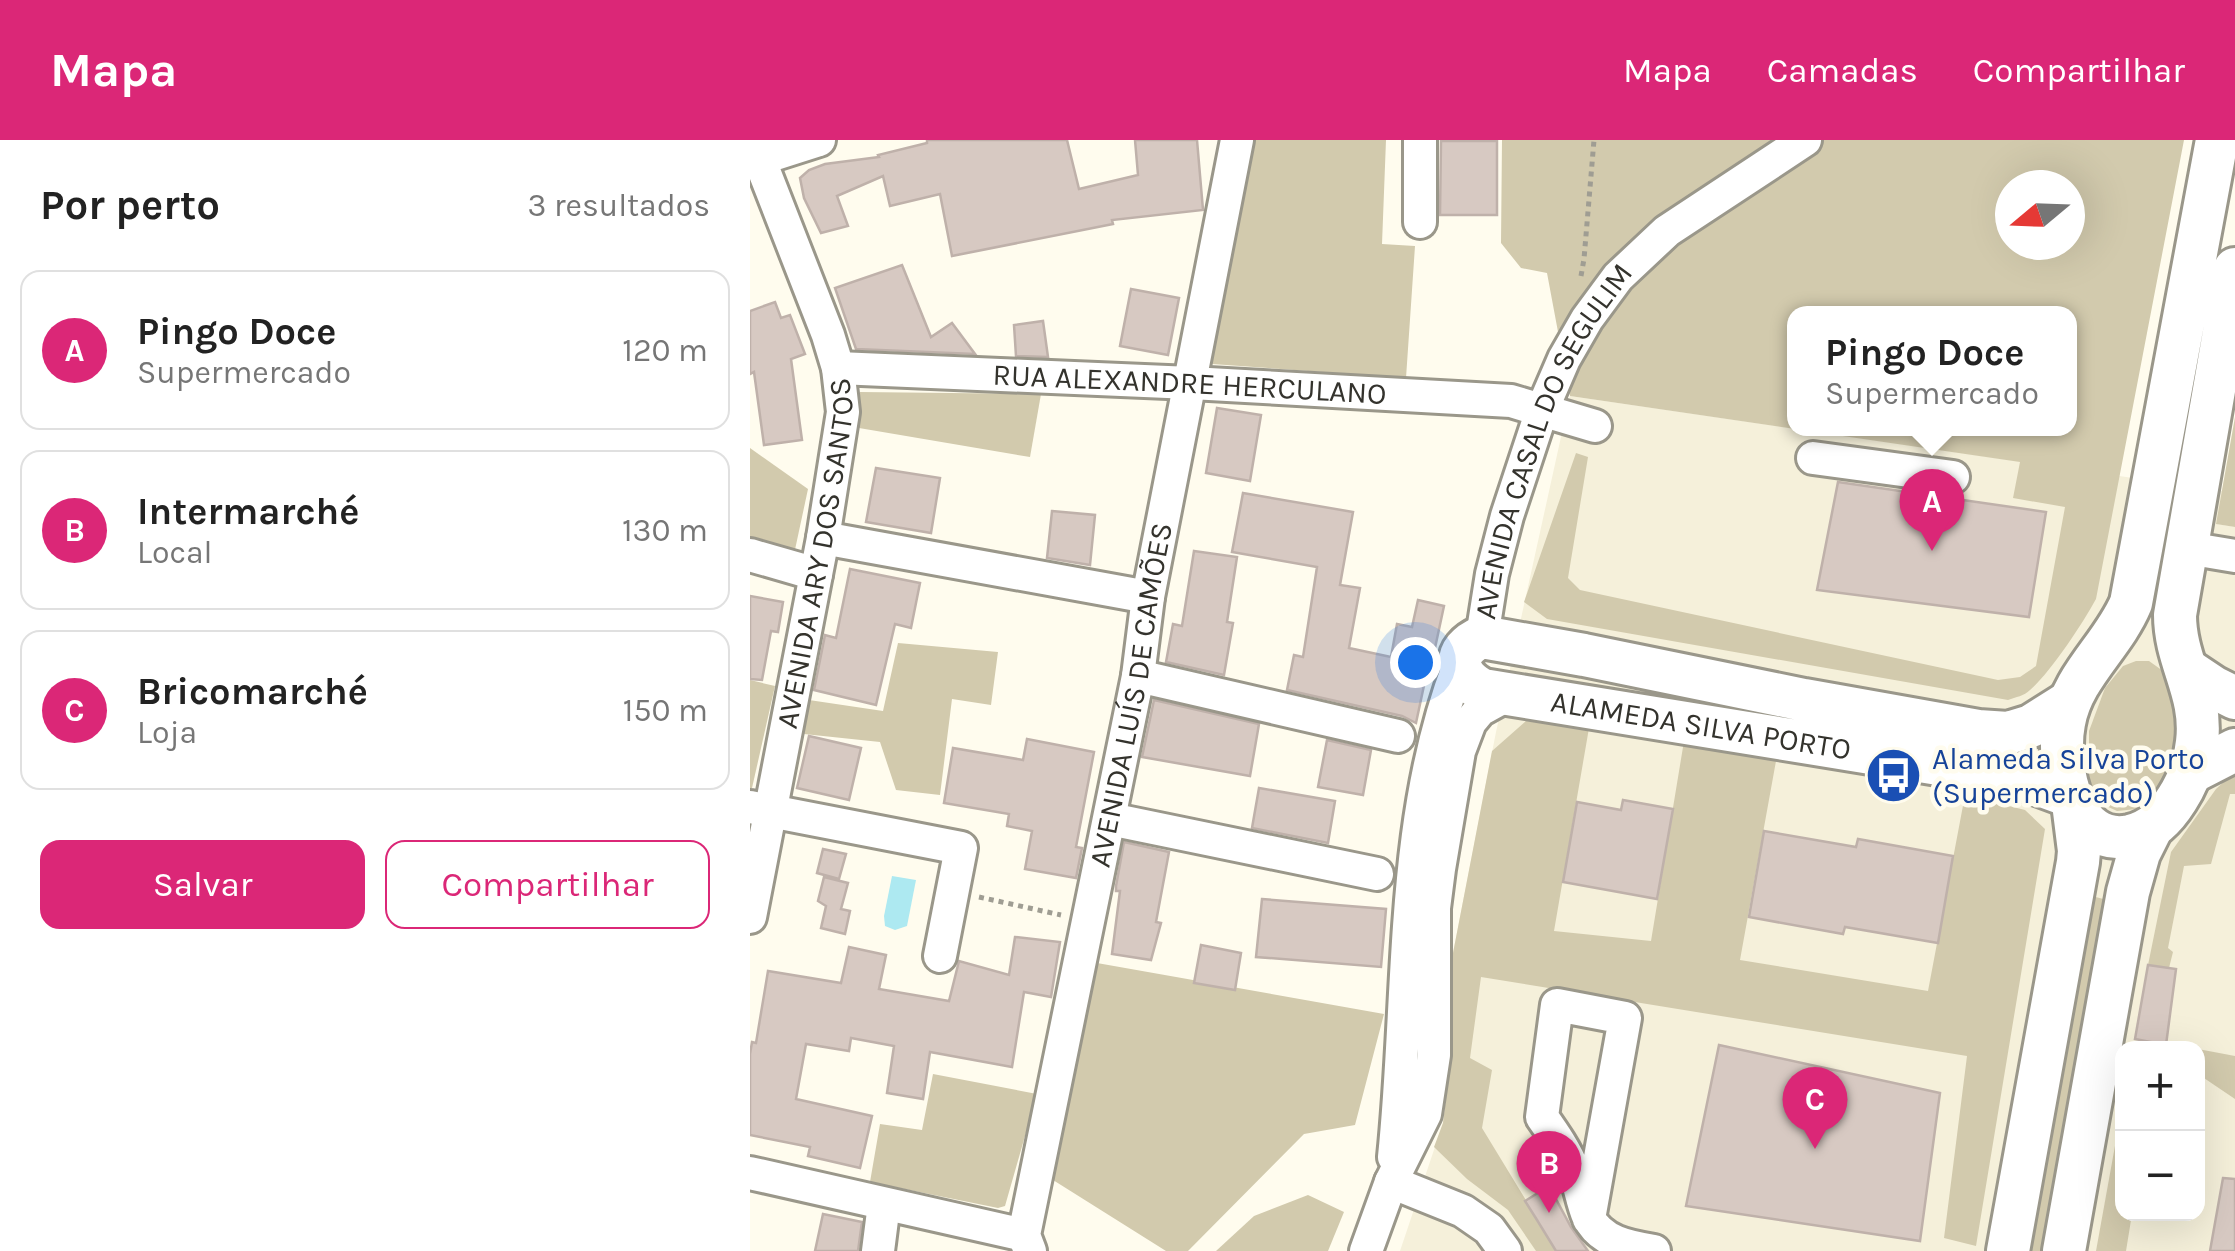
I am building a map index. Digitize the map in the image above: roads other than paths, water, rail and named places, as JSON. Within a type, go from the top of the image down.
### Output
[{"type":"main road","points":[[2008,1251],[2078,862],[2062,741],[2070,702],[2087,669],[2131,604],[2217,140]]},
{"type":"main road","points":[[2072,800],[2090,826],[2123,837],[2161,821],[2190,773],[2198,718],[2195,694],[2175,633],[2175,615],[2235,268]]},
{"type":"main road","points":[[2099,655],[2116,642],[2138,636],[2154,638],[2235,698]]},
{"type":"main road","name":"ALAMEDA SILVA PORTO","points":[[2070,702],[2031,726],[2008,733],[1978,732],[1584,654],[1470,651],[1464,677],[1483,690],[2000,774],[2032,782],[2072,800]]},
{"type":"main road","points":[[1567,702],[1590,691],[1594,673],[1584,654]]},
{"type":"main road","points":[[2190,773],[2235,750]]},
{"type":"main road","points":[[2064,1251],[2128,892],[2134,864],[2152,828]]},
{"type":"street","points":[[754,153],[819,140]]},
{"type":"street","name":"AVENIDA LUÍS DE CAMÕES","points":[[1027,1243],[1237,140]]},
{"type":"street","points":[[1420,140],[1420,222]]},
{"type":"street","name":"AVENIDA CASAL DO SEGULIM","points":[[1391,1182],[1413,879],[1435,745],[1470,651],[1507,516],[1542,410],[1587,319],[1618,277],[1667,230],[1805,140]]},
{"type":"street","name":"AVENIDA ARY DOS SANTOS","points":[[750,918],[759,808],[816,574],[843,412],[838,368],[828,336],[754,153]]},
{"type":"street","name":"RUA ALEXANDRE HERCULANO","points":[[838,368],[1190,382],[1511,401],[1595,426]]},
{"type":"street","points":[[1813,458],[1953,477]]},
{"type":"street","points":[[823,538],[1148,597]]},
{"type":"street","points":[[2187,548],[2235,556]]},
{"type":"street","points":[[750,555],[816,574]]},
{"type":"street","points":[[1138,676],[1398,736]]},
{"type":"street","name":"AVENIDA CASAL DO SEGULIM","points":[[1366,1251],[1391,1182],[1424,1114],[1434,1055],[1434,908],[1459,751],[1470,722],[1487,705],[1509,694]]},
{"type":"street","points":[[759,808],[961,848],[940,956]]},
{"type":"street","points":[[1110,819],[1377,874]]},
{"type":"street","points":[[1589,1219],[1625,1018],[1557,1005],[1542,1117],[1569,1160],[1589,1219],[1604,1236],[1630,1247],[1654,1251]]},
{"type":"street","points":[[750,1174],[884,1204],[1027,1243]]},
{"type":"street","points":[[1391,1182],[1463,1211],[1489,1229],[1504,1251]]},
{"type":"street","points":[[878,1251],[884,1204]]},
{"type":"water","points":[[892,876],[916,880],[907,926],[895,930],[885,926],[884,916]]},
{"type":"place","name":"Pingo Doce","points":[[1932,551]]},
{"type":"place","name":"Alameda Silva Porto (Supermercado)","points":[[1893,776]]},
{"type":"place","name":"Bricomarché","points":[[1815,1149]]},
{"type":"place","name":"Intermarché","points":[[1549,1213]]}]
